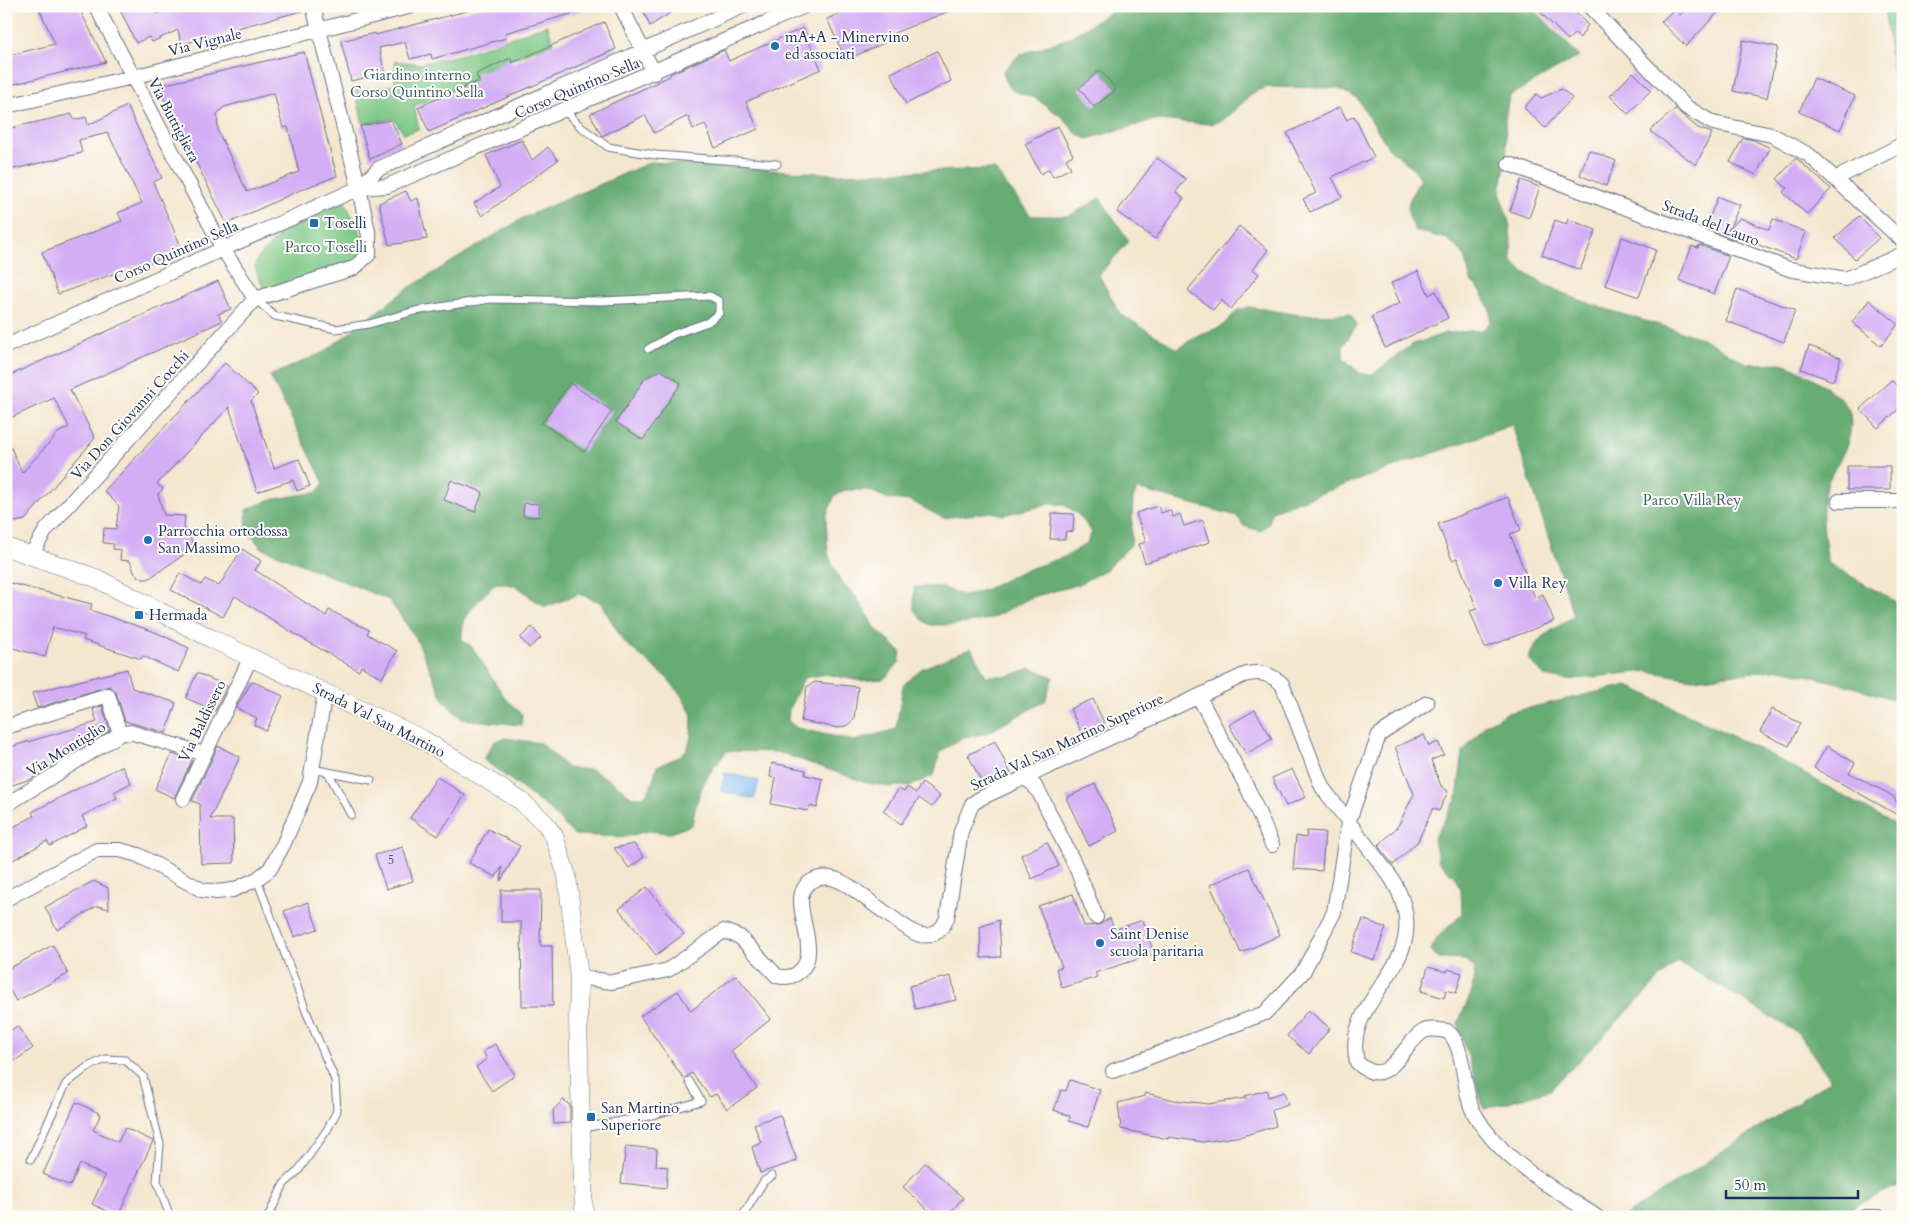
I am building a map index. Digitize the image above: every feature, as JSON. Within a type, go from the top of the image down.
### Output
[{"type":"street","name":"Via Buttigliera","points":[[96,6],[223,248],[255,299]]},
{"type":"street","points":[[255,299],[354,268],[369,254],[369,236],[313,6]]},
{"type":"street","name":"Via Vignale","points":[[6,106],[133,77],[412,6]]},
{"type":"street","points":[[621,6],[654,73]]},
{"type":"street","name":"Corso Quintino Sella","points":[[6,346],[358,188],[378,169],[643,52],[721,10],[743,6]]},
{"type":"street","name":"Corso Quintino Sella","points":[[358,188],[387,186],[654,73],[805,6]]},
{"type":"street","points":[[1589,6],[1686,107],[1713,123],[1772,134],[1809,155],[1903,241]]},
{"type":"street","points":[[1835,179],[1903,144]]},
{"type":"street","name":"Strada del Lauro","points":[[1509,164],[1789,270],[1846,279],[1903,254]]},
{"type":"street","name":"Via Don Giovanni Cocchi","points":[[31,555],[46,530],[255,299]]},
{"type":"street","points":[[1838,501],[1903,501]]},
{"type":"street","name":"Strada Val San Martino","points":[[6,547],[96,578],[251,657],[424,740],[521,801],[545,824],[554,836],[566,876],[580,977],[578,1022],[584,1217]]},
{"type":"street","name":"Strada Val San Martino","points":[[6,556],[31,555]]},
{"type":"street","name":"Via Baldissero","points":[[183,799],[251,657]]},
{"type":"street","name":"Strada Val San Martino Superiore","points":[[580,977],[612,982],[668,970],[724,931],[740,938],[777,976],[785,978],[795,975],[804,967],[808,954],[801,894],[807,883],[819,877],[830,876],[843,882],[921,937],[932,935],[944,927],[947,918],[961,830],[972,804],[1244,675],[1254,673],[1274,676],[1282,684],[1322,788],[1400,891],[1408,921],[1401,954],[1358,1029],[1357,1062],[1368,1070],[1384,1070],[1392,1066],[1419,1034],[1426,1030],[1446,1031],[1455,1040],[1473,1112],[1500,1148],[1519,1165],[1596,1217]]},
{"type":"street","points":[[6,899],[97,850],[120,850],[138,855],[202,890],[217,892],[233,890],[257,879],[270,869],[284,844],[310,782],[325,692]]},
{"type":"street","points":[[6,727],[108,695],[120,734]]},
{"type":"street","points":[[1199,697],[1250,793],[1272,845]]},
{"type":"street","points":[[1114,1071],[1266,1013],[1303,972],[1334,912],[1348,824],[1379,735],[1427,703]]},
{"type":"street","name":"Via Montiglio","points":[[6,805],[120,734],[130,732],[204,754]]},
{"type":"street","points":[[1024,778],[1034,785],[1041,796],[1076,867],[1096,918]]},
{"type":"street","points":[[1865,1217],[1879,1217]]},
{"type":"lane","points":[[565,111],[581,127],[608,147],[656,155],[777,164]]},
{"type":"lane","points":[[255,299],[275,316],[336,329],[369,324],[415,311],[490,299],[601,301],[710,296],[719,301],[719,313],[708,322],[674,334],[648,349]]},
{"type":"lane","points":[[311,769],[329,774],[371,780]]},
{"type":"lane","points":[[329,774],[351,815]]},
{"type":"lane","points":[[257,879],[306,1010],[335,1080],[337,1111],[327,1130],[298,1172],[284,1184],[268,1217]]},
{"type":"lane","points":[[31,1159],[66,1084],[86,1068],[105,1059],[125,1060],[144,1076],[160,1144],[157,1181],[170,1217]]},
{"type":"lane","points":[[580,1129],[649,1116],[701,1101],[689,1081]]},
{"type":"lane","points":[[742,1217],[764,1181],[772,1176]]},
{"type":"green space","name":"Parco Villa Rey","points":[[1120,6],[1531,6],[1579,56],[1509,96],[1505,120],[1507,156],[1500,192],[1510,226],[1512,262],[1529,276],[1551,288],[1601,308],[1701,338],[1744,362],[1754,364],[1785,364],[1812,377],[1841,400],[1850,413],[1851,424],[1844,452],[1830,477],[1824,495],[1823,525],[1828,563],[1903,606],[1903,702],[1782,669],[1692,679],[1647,671],[1566,680],[1544,676],[1529,659],[1532,651],[1547,634],[1574,616],[1512,425],[1272,511],[1269,523],[1260,531],[1244,526],[1237,516],[1137,489],[1133,499],[1131,545],[1107,569],[1077,585],[1032,597],[990,619],[954,625],[930,625],[921,619],[914,609],[914,587],[941,587],[965,596],[987,589],[1020,572],[1067,556],[1087,543],[1092,532],[1078,514],[1063,504],[1050,504],[1003,515],[992,512],[943,518],[911,501],[889,499],[868,490],[845,490],[835,495],[826,517],[828,554],[839,579],[856,596],[875,628],[901,652],[899,663],[884,679],[860,681],[826,674],[804,678],[789,709],[788,721],[797,728],[854,741],[896,729],[903,685],[921,669],[971,648],[986,676],[1008,676],[1031,668],[1053,677],[1045,701],[985,734],[963,737],[940,752],[934,775],[913,785],[891,787],[867,783],[778,752],[727,751],[703,785],[692,825],[671,833],[647,831],[625,837],[574,835],[550,810],[483,759],[494,742],[504,738],[540,743],[568,768],[592,770],[613,782],[632,797],[644,797],[651,787],[657,766],[679,757],[688,748],[691,736],[692,715],[681,695],[667,678],[624,642],[600,602],[579,594],[546,607],[519,588],[496,583],[467,615],[462,631],[462,640],[472,647],[505,698],[522,714],[521,725],[462,719],[445,703],[416,638],[389,600],[262,548],[247,531],[246,510],[269,500],[317,492],[324,483],[270,376],[324,352],[407,289],[523,218],[651,162],[835,174],[994,169],[1031,216],[1069,216],[1100,198],[1129,241],[1099,275],[1120,314],[1178,349],[1198,335],[1221,327],[1238,310],[1250,307],[1300,315],[1350,314],[1357,325],[1343,346],[1343,358],[1361,374],[1373,374],[1411,345],[1446,333],[1482,330],[1491,321],[1490,310],[1481,291],[1471,281],[1463,253],[1447,239],[1416,231],[1412,223],[1408,205],[1412,193],[1421,179],[1415,170],[1388,147],[1357,98],[1337,88],[1268,87],[1256,91],[1222,121],[1210,124],[1154,120],[1087,139],[1077,134],[1062,117],[1035,98],[1013,91],[1006,82],[1003,71],[1019,55],[1069,38]]},
{"type":"green space","points":[[1884,6],[1903,6],[1903,134],[1901,135]]},
{"type":"green space","name":"Giardino interno Corso Quintino Sella","points":[[547,25],[554,43],[474,73],[477,80],[414,106],[419,129],[404,134],[394,119],[363,124],[355,90],[395,85],[395,61],[420,64],[463,54]]},
{"type":"green space","name":"Parco Toselli","points":[[344,200],[362,236],[365,269],[270,304],[255,267],[257,259],[289,226]]},
{"type":"green space","points":[[1627,685],[1769,754],[1903,829],[1903,1183],[1839,1214],[1839,1217],[1624,1217],[1831,1080],[1798,1033],[1677,961],[1550,1090],[1484,1109],[1458,1023],[1472,991],[1475,968],[1465,960],[1439,959],[1431,950],[1436,939],[1462,914],[1461,889],[1455,878],[1438,861],[1434,838],[1457,798],[1463,752],[1486,724],[1507,713]]},
{"type":"water","points":[[725,773],[759,781],[754,799],[721,791]]},
{"type":"building","points":[[38,6],[78,6],[106,62],[6,86],[6,56],[55,44]]},
{"type":"building","points":[[118,6],[152,6],[156,14],[190,6],[302,6],[302,11],[237,28],[237,31],[181,44],[178,30],[152,42],[149,37],[136,43]]},
{"type":"building","points":[[486,6],[584,6],[584,10],[505,33],[506,38],[432,59],[431,54],[410,59],[405,42],[379,48],[385,73],[351,81],[341,41],[375,33],[375,35]]},
{"type":"building","points":[[641,6],[681,6],[650,26]]},
{"type":"building","points":[[855,6],[959,7],[889,35],[891,40],[846,60],[827,19]]},
{"type":"building","points":[[1534,6],[1569,6],[1588,25],[1580,38],[1575,33],[1568,40]]},
{"type":"building","points":[[1689,6],[1724,6],[1686,46],[1661,22],[1674,9],[1680,15]]},
{"type":"building","points":[[604,22],[616,49],[429,132],[418,107],[479,81],[476,74],[511,58],[512,63]]},
{"type":"building","points":[[803,28],[821,69],[746,102],[758,129],[715,148],[705,124],[693,129],[688,116],[654,133],[645,115],[602,136],[590,114],[670,76],[670,74],[724,50],[729,61]]},
{"type":"building","points":[[1743,40],[1778,47],[1767,98],[1733,91]]},
{"type":"building","points":[[937,51],[951,81],[906,104],[891,73]]},
{"type":"building","points":[[304,52],[337,176],[300,190],[227,224],[161,93],[162,85]],"holes":[[[274,93],[283,128],[288,127],[299,172],[247,192],[218,131],[217,114],[224,107]]]},
{"type":"building","points":[[1100,70],[1116,89],[1094,107],[1079,88]]},
{"type":"building","points":[[1633,72],[1651,90],[1628,114],[1610,96]]},
{"type":"building","points":[[1814,78],[1855,96],[1840,130],[1799,112]]},
{"type":"building","points":[[1562,89],[1572,98],[1545,128],[1524,108],[1536,94],[1541,98]]},
{"type":"building","points":[[127,106],[162,178],[153,182],[182,249],[141,267],[140,264],[58,294],[42,252],[122,221],[118,213],[142,203],[108,133],[79,140],[82,153],[6,171],[6,129],[72,114],[74,120],[86,117],[88,125]]},
{"type":"building","points":[[1340,107],[1347,120],[1354,116],[1374,157],[1332,177],[1342,197],[1310,212],[1303,199],[1316,193],[1287,133]]},
{"type":"building","points":[[1675,109],[1698,128],[1712,133],[1696,165],[1650,131]]},
{"type":"building","points":[[391,120],[402,144],[370,159],[360,126]]},
{"type":"building","points":[[1058,126],[1073,155],[1066,159],[1071,168],[1053,177],[1049,169],[1041,174],[1025,144]]},
{"type":"building","points":[[1743,138],[1754,140],[1770,148],[1756,175],[1730,162]]},
{"type":"building","points":[[522,140],[532,160],[548,147],[558,160],[482,216],[474,203],[500,187],[486,155]]},
{"type":"building","points":[[1589,150],[1616,161],[1606,186],[1580,175]]},
{"type":"building","points":[[1157,158],[1186,179],[1176,192],[1184,198],[1155,239],[1117,212]]},
{"type":"building","points":[[1796,158],[1831,189],[1807,214],[1783,192],[1787,188],[1777,179]]},
{"type":"building","points":[[1521,180],[1540,187],[1529,218],[1510,211]]},
{"type":"building","points":[[406,191],[411,201],[418,198],[427,239],[389,245],[379,203]]},
{"type":"building","points":[[1718,197],[1740,205],[1728,231],[1740,218],[1769,230],[1773,219],[1806,232],[1796,259],[1735,236],[1736,240],[1705,228]]},
{"type":"building","points":[[1859,216],[1879,238],[1855,259],[1835,238]]},
{"type":"building","points":[[1568,219],[1596,230],[1580,270],[1542,255],[1555,220],[1566,224]]},
{"type":"building","points":[[1239,226],[1268,250],[1253,269],[1259,274],[1231,309],[1221,300],[1213,310],[1188,290]]},
{"type":"building","points":[[1622,237],[1656,250],[1639,297],[1605,285]]},
{"type":"building","points":[[1699,245],[1729,256],[1714,294],[1679,280],[1692,246],[1698,248]]},
{"type":"building","points":[[1418,271],[1429,295],[1436,291],[1448,318],[1385,348],[1371,317],[1400,303],[1391,283]]},
{"type":"building","points":[[218,281],[231,309],[218,314],[222,321],[70,390],[95,438],[25,520],[6,524],[6,436],[22,473],[58,433],[69,427],[54,398],[6,420],[6,377]]},
{"type":"building","points":[[1737,289],[1795,310],[1784,342],[1726,321]]},
{"type":"building","points":[[1869,300],[1898,324],[1881,346],[1852,322]]},
{"type":"building","points":[[1809,346],[1841,358],[1833,381],[1801,369]]},
{"type":"building","points":[[225,363],[258,394],[251,401],[274,468],[299,459],[310,486],[297,491],[293,480],[257,492],[229,407],[157,484],[163,489],[158,494],[164,515],[185,516],[184,527],[193,543],[182,556],[148,579],[143,579],[135,574],[130,561],[120,560],[121,550],[113,549],[114,544],[103,543],[104,528],[116,529],[119,506],[104,491]]},
{"type":"building","points":[[661,370],[681,383],[643,440],[616,422],[645,378]]},
{"type":"building","points":[[1891,380],[1903,392],[1903,405],[1878,428],[1860,409]]},
{"type":"building","points":[[570,383],[612,411],[584,452],[542,423]]},
{"type":"building","points":[[1847,466],[1890,466],[1890,490],[1847,490]]},
{"type":"building","points":[[451,480],[483,492],[475,512],[444,500]]},
{"type":"building","name":"Villa Rey","points":[[1508,497],[1521,530],[1510,534],[1535,598],[1543,594],[1554,621],[1485,648],[1470,611],[1477,609],[1457,558],[1452,560],[1438,524]]},
{"type":"building","points":[[524,503],[539,504],[539,517],[523,516]]},
{"type":"building","points":[[1158,506],[1161,513],[1170,510],[1173,517],[1180,514],[1184,526],[1203,520],[1210,542],[1145,563],[1139,544],[1146,542],[1136,513]]},
{"type":"building","points":[[1052,513],[1074,514],[1073,532],[1066,531],[1065,539],[1050,539]]},
{"type":"building","points":[[242,549],[261,561],[255,570],[326,616],[329,610],[369,630],[367,634],[397,651],[382,678],[361,666],[359,671],[293,633],[235,596],[223,617],[171,590],[180,573],[201,585],[205,579],[219,586]]},
{"type":"building","points":[[6,582],[92,604],[90,610],[155,632],[189,648],[178,672],[143,656],[141,659],[83,640],[85,636],[53,627],[45,657],[6,646]]},
{"type":"building","points":[[532,627],[541,638],[529,648],[520,638]]},
{"type":"building","points":[[127,669],[132,688],[176,703],[166,733],[125,721],[116,692],[109,686],[37,708],[32,693]]},
{"type":"building","points":[[197,673],[227,686],[215,711],[186,698]]},
{"type":"building","points":[[252,681],[283,696],[266,731],[254,725],[257,718],[236,708]]},
{"type":"building","points":[[815,682],[858,687],[854,719],[848,725],[839,728],[801,721],[807,687]]},
{"type":"building","points":[[1093,699],[1105,725],[1083,736],[1070,709]]},
{"type":"building","points":[[102,706],[110,730],[31,779],[6,787],[6,748],[97,722],[93,709]]},
{"type":"building","points":[[1772,709],[1800,723],[1789,746],[1760,732]]},
{"type":"building","points":[[1255,710],[1272,739],[1246,754],[1229,725]]},
{"type":"building","points":[[1424,735],[1429,746],[1438,742],[1444,755],[1431,760],[1441,786],[1448,791],[1439,811],[1433,808],[1418,841],[1393,865],[1378,846],[1398,826],[1414,794],[1395,747]]},
{"type":"building","points":[[995,741],[1011,774],[984,787],[968,755]]},
{"type":"building","points":[[218,746],[240,757],[210,819],[233,819],[234,863],[201,864],[200,804],[192,801]]},
{"type":"building","points":[[1827,746],[1855,763],[1849,773],[1893,796],[1903,813],[1903,818],[1814,768]]},
{"type":"building","points":[[172,754],[192,760],[174,798],[155,789]]},
{"type":"building","points":[[772,763],[806,770],[805,775],[823,779],[817,808],[810,806],[807,811],[771,804],[776,778],[770,777]]},
{"type":"building","points":[[122,766],[131,783],[114,792],[117,798],[82,816],[87,826],[50,846],[47,841],[6,864],[6,831],[34,816],[32,812]]},
{"type":"building","points":[[1292,769],[1306,797],[1286,806],[1272,778]]},
{"type":"building","points":[[437,777],[465,795],[438,836],[410,818]]},
{"type":"building","points":[[922,783],[940,796],[932,807],[919,798],[901,824],[883,811],[899,789],[904,792],[907,787],[916,793]]},
{"type":"building","points":[[1095,784],[1118,831],[1089,846],[1066,798]]},
{"type":"building","points":[[488,829],[520,846],[501,881],[502,867],[496,877],[469,863]]},
{"type":"building","points":[[1307,831],[1325,832],[1322,871],[1293,869],[1296,836],[1306,838]]},
{"type":"building","points":[[1047,842],[1059,866],[1032,879],[1021,855]]},
{"type":"building","points":[[634,844],[644,857],[629,868],[614,848]]},
{"type":"building","points":[[403,847],[413,881],[386,889],[375,855]]},
{"type":"building","points":[[1249,868],[1280,935],[1241,953],[1210,885]]},
{"type":"building","points":[[94,881],[108,888],[109,909],[97,906],[57,930],[45,907]]},
{"type":"building","points":[[647,887],[684,934],[656,955],[619,909]]},
{"type":"building","points":[[501,890],[541,890],[540,946],[552,946],[553,1006],[522,1006],[521,922],[501,922]]},
{"type":"building","points":[[1073,894],[1084,926],[1099,925],[1110,918],[1114,930],[1143,920],[1154,954],[1095,973],[1097,977],[1062,988],[1056,969],[1062,967],[1038,906]]},
{"type":"building","points":[[308,902],[318,929],[294,937],[284,911]]},
{"type":"building","points":[[1363,919],[1386,928],[1374,960],[1351,952]]},
{"type":"building","points":[[999,920],[1001,957],[981,958],[980,927]]},
{"type":"building","points":[[53,945],[68,974],[16,1001],[6,984],[6,970]]},
{"type":"building","points":[[1428,967],[1447,972],[1448,969],[1462,973],[1456,993],[1446,990],[1444,998],[1421,991]]},
{"type":"building","points":[[736,975],[771,1019],[731,1051],[757,1088],[727,1109],[716,1094],[710,1097],[692,1073],[684,1079],[640,1016],[678,991],[691,1011]]},
{"type":"building","points":[[951,976],[956,1000],[915,1009],[909,986]]},
{"type":"building","points":[[1308,1010],[1330,1028],[1309,1054],[1287,1036]]},
{"type":"building","points":[[17,1026],[33,1048],[6,1067],[6,1034]]},
{"type":"building","points":[[495,1044],[515,1075],[492,1091],[476,1067],[487,1059],[483,1052]]},
{"type":"building","points":[[1070,1080],[1100,1090],[1088,1127],[1069,1121],[1070,1116],[1054,1110],[1061,1090],[1066,1091]]},
{"type":"building","points":[[1267,1090],[1268,1097],[1284,1092],[1288,1105],[1272,1110],[1276,1126],[1242,1136],[1203,1142],[1168,1137],[1168,1139],[1121,1129],[1118,1103],[1145,1096],[1146,1093],[1174,1100],[1208,1104],[1246,1098],[1245,1096]]},
{"type":"building","points":[[563,1100],[570,1105],[570,1123],[554,1124],[553,1110]]},
{"type":"building","points":[[76,1102],[101,1114],[93,1130],[118,1142],[125,1128],[153,1141],[118,1216],[92,1204],[105,1176],[80,1164],[70,1186],[43,1174]]},
{"type":"building","points":[[780,1115],[797,1161],[760,1173],[752,1147],[761,1143],[754,1124]]},
{"type":"building","points":[[626,1146],[657,1149],[656,1166],[668,1167],[666,1188],[621,1183]]},
{"type":"building","points":[[925,1163],[963,1198],[946,1217],[936,1217],[903,1187]]},
{"type":"place","name":"mA+A - Minervino ed associati","points":[[775,46]]},
{"type":"place","name":"Toselli","points":[[314,223]]},
{"type":"place","name":"Parrocchia ortodossa San Massimo","points":[[148,540]]},
{"type":"place","name":"Villa Rey","points":[[1498,583]]},
{"type":"place","name":"Hermada","points":[[139,615]]},
{"type":"place","name":"Saint Denise scuola paritaria","points":[[1100,943]]},
{"type":"place","name":"San Martino Superiore","points":[[591,1117]]}]
